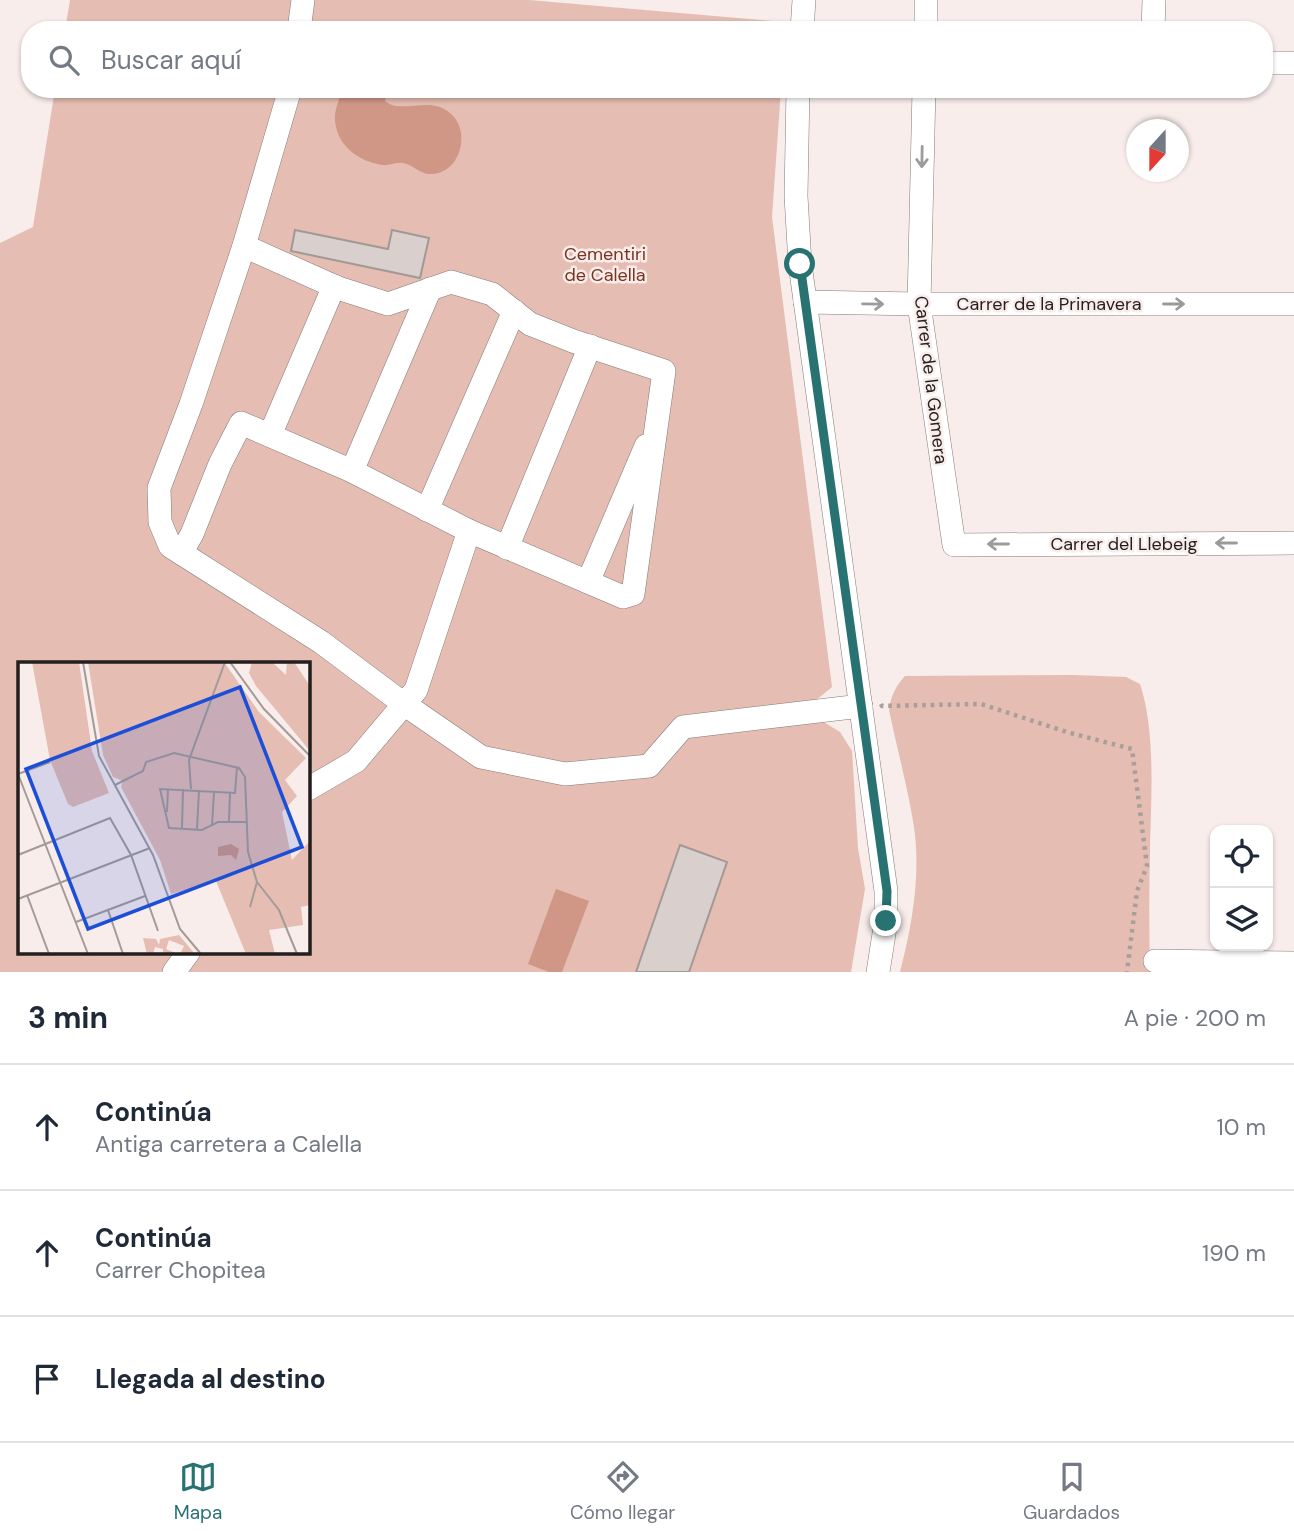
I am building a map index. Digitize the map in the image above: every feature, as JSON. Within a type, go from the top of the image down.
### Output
[{"type":"street","points":[[300,21],[303,0]]},
{"type":"street","points":[[803,21],[804,0]]},
{"type":"street","points":[[926,0],[926,21]]},
{"type":"street","points":[[1153,21],[1154,0]]},
{"type":"street","points":[[1273,63],[1294,63]]},
{"type":"street","points":[[287,98],[244,246],[191,404],[159,488],[160,522],[170,546],[321,642],[481,757],[565,774],[649,766],[683,726],[870,699]]},
{"type":"street","points":[[798,98],[796,196],[805,302],[870,699],[887,891],[886,921],[878,972]]},
{"type":"street","name":"Carrer de la Gomera","points":[[924,98],[919,304],[954,545]]},
{"type":"street","points":[[181,553],[192,534],[220,464],[242,423],[352,471],[507,548],[623,597],[633,594],[664,370],[530,324],[492,294],[451,282],[388,304],[334,286],[244,246]]},
{"type":"street","points":[[270,435],[334,286]]},
{"type":"street","points":[[352,471],[430,289]]},
{"type":"street","name":"Carrer de la Primavera","points":[[805,302],[1294,304]]},
{"type":"street","points":[[427,510],[514,311]]},
{"type":"street","points":[[507,548],[590,346]]},
{"type":"street","points":[[588,582],[658,418]]},
{"type":"street","points":[[310,788],[356,761],[416,690],[469,531]]},
{"type":"street","name":"Carrer del Llebeig","points":[[954,545],[1294,543]]},
{"type":"street","points":[[174,972],[187,954]]},
{"type":"street","points":[[1155,961],[1294,963]]},
{"type":"path","points":[[870,699],[882,706],[981,704],[1070,733],[1132,749],[1147,866],[1137,891],[1127,972]]},
{"type":"green space","points":[[70,0],[529,0],[772,21],[66,21]]},
{"type":"green space","name":"Cementiri de Calella","points":[[54,98],[780,98],[772,217],[832,687],[815,701],[809,713],[840,732],[852,751],[858,848],[865,889],[851,972],[0,972],[0,243],[33,227]]},
{"type":"green space","points":[[905,676],[1126,677],[1140,684],[1145,703],[1151,766],[1150,972],[900,972],[912,919],[916,845],[912,812],[889,710],[896,688]]},
{"type":"shaded area","points":[[339,98],[386,98],[385,101],[392,105],[437,106],[446,110],[459,125],[459,152],[449,167],[432,174],[403,163],[373,163],[357,156],[344,145],[337,129],[335,112]]},
{"type":"shaded area","points":[[556,889],[589,901],[562,972],[549,972],[528,964]]},
{"type":"building","points":[[295,230],[388,249],[392,230],[429,238],[420,278],[291,251]]},
{"type":"building","points":[[680,845],[727,862],[689,972],[636,972]]},
{"type":"route","points":[[800,264],[887,891],[886,921]]}]
